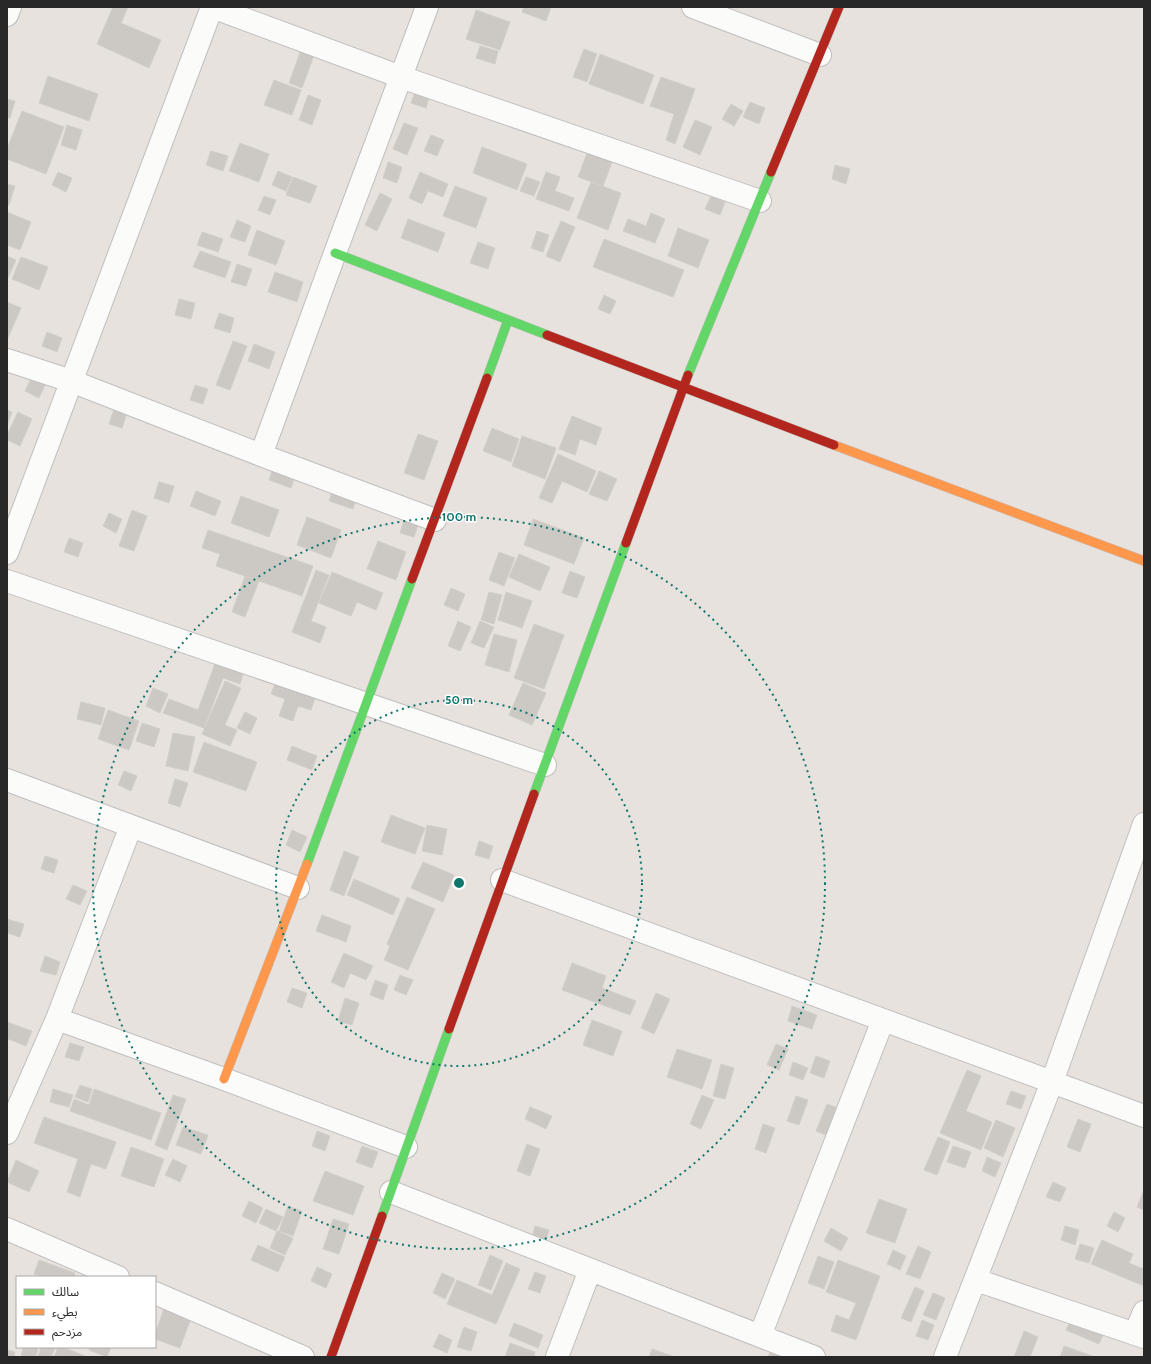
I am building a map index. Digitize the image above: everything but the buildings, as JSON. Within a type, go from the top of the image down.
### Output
[{"type":"street","points":[[7,15],[10,7]]},
{"type":"street","points":[[7,553],[212,7],[401,77],[760,201]]},
{"type":"street","points":[[261,455],[427,7]]},
{"type":"street","points":[[693,7],[820,55]]},
{"type":"street","points":[[331,1357],[502,880],[546,765],[683,388],[839,7]]},
{"type":"street","points":[[335,253],[683,388],[1144,561]]},
{"type":"street","points":[[224,1079],[367,704],[508,320]]},
{"type":"street","points":[[7,360],[71,381],[261,455],[435,520]]},
{"type":"street","points":[[7,581],[546,765]]},
{"type":"street","points":[[7,780],[298,888]]},
{"type":"street","points":[[945,1357],[1052,1082],[1144,824]]},
{"type":"street","points":[[7,1133],[57,1019],[131,826]]},
{"type":"street","points":[[502,880],[1144,1116]]},
{"type":"street","points":[[57,1019],[406,1147]]},
{"type":"street","points":[[760,1336],[883,1020]]},
{"type":"street","points":[[390,1192],[814,1357]]},
{"type":"street","points":[[7,1229],[116,1276]]},
{"type":"street","points":[[557,1357],[590,1270]]},
{"type":"street","points":[[976,1280],[1139,1335],[1144,1312]]},
{"type":"street","points":[[156,1293],[303,1357]]},
{"type":"traffic: fast","points":[[688,375],[771,172]]},
{"type":"traffic: fast","points":[[335,253],[547,335]]},
{"type":"traffic: fast","points":[[487,378],[508,320]]},
{"type":"traffic: fast","points":[[534,794],[626,543]]},
{"type":"traffic: fast","points":[[307,864],[412,579]]},
{"type":"traffic: fast","points":[[382,1216],[449,1029]]},
{"type":"traffic: slow","points":[[834,445],[1144,561]]},
{"type":"traffic: slow","points":[[224,1079],[307,864]]},
{"type":"traffic: jam","points":[[771,172],[839,7]]},
{"type":"traffic: jam","points":[[547,335],[834,445]]},
{"type":"traffic: jam","points":[[626,543],[688,375]]},
{"type":"traffic: jam","points":[[412,579],[487,378]]},
{"type":"traffic: jam","points":[[449,1029],[534,794]]},
{"type":"traffic: jam","points":[[331,1357],[382,1216]]}]
